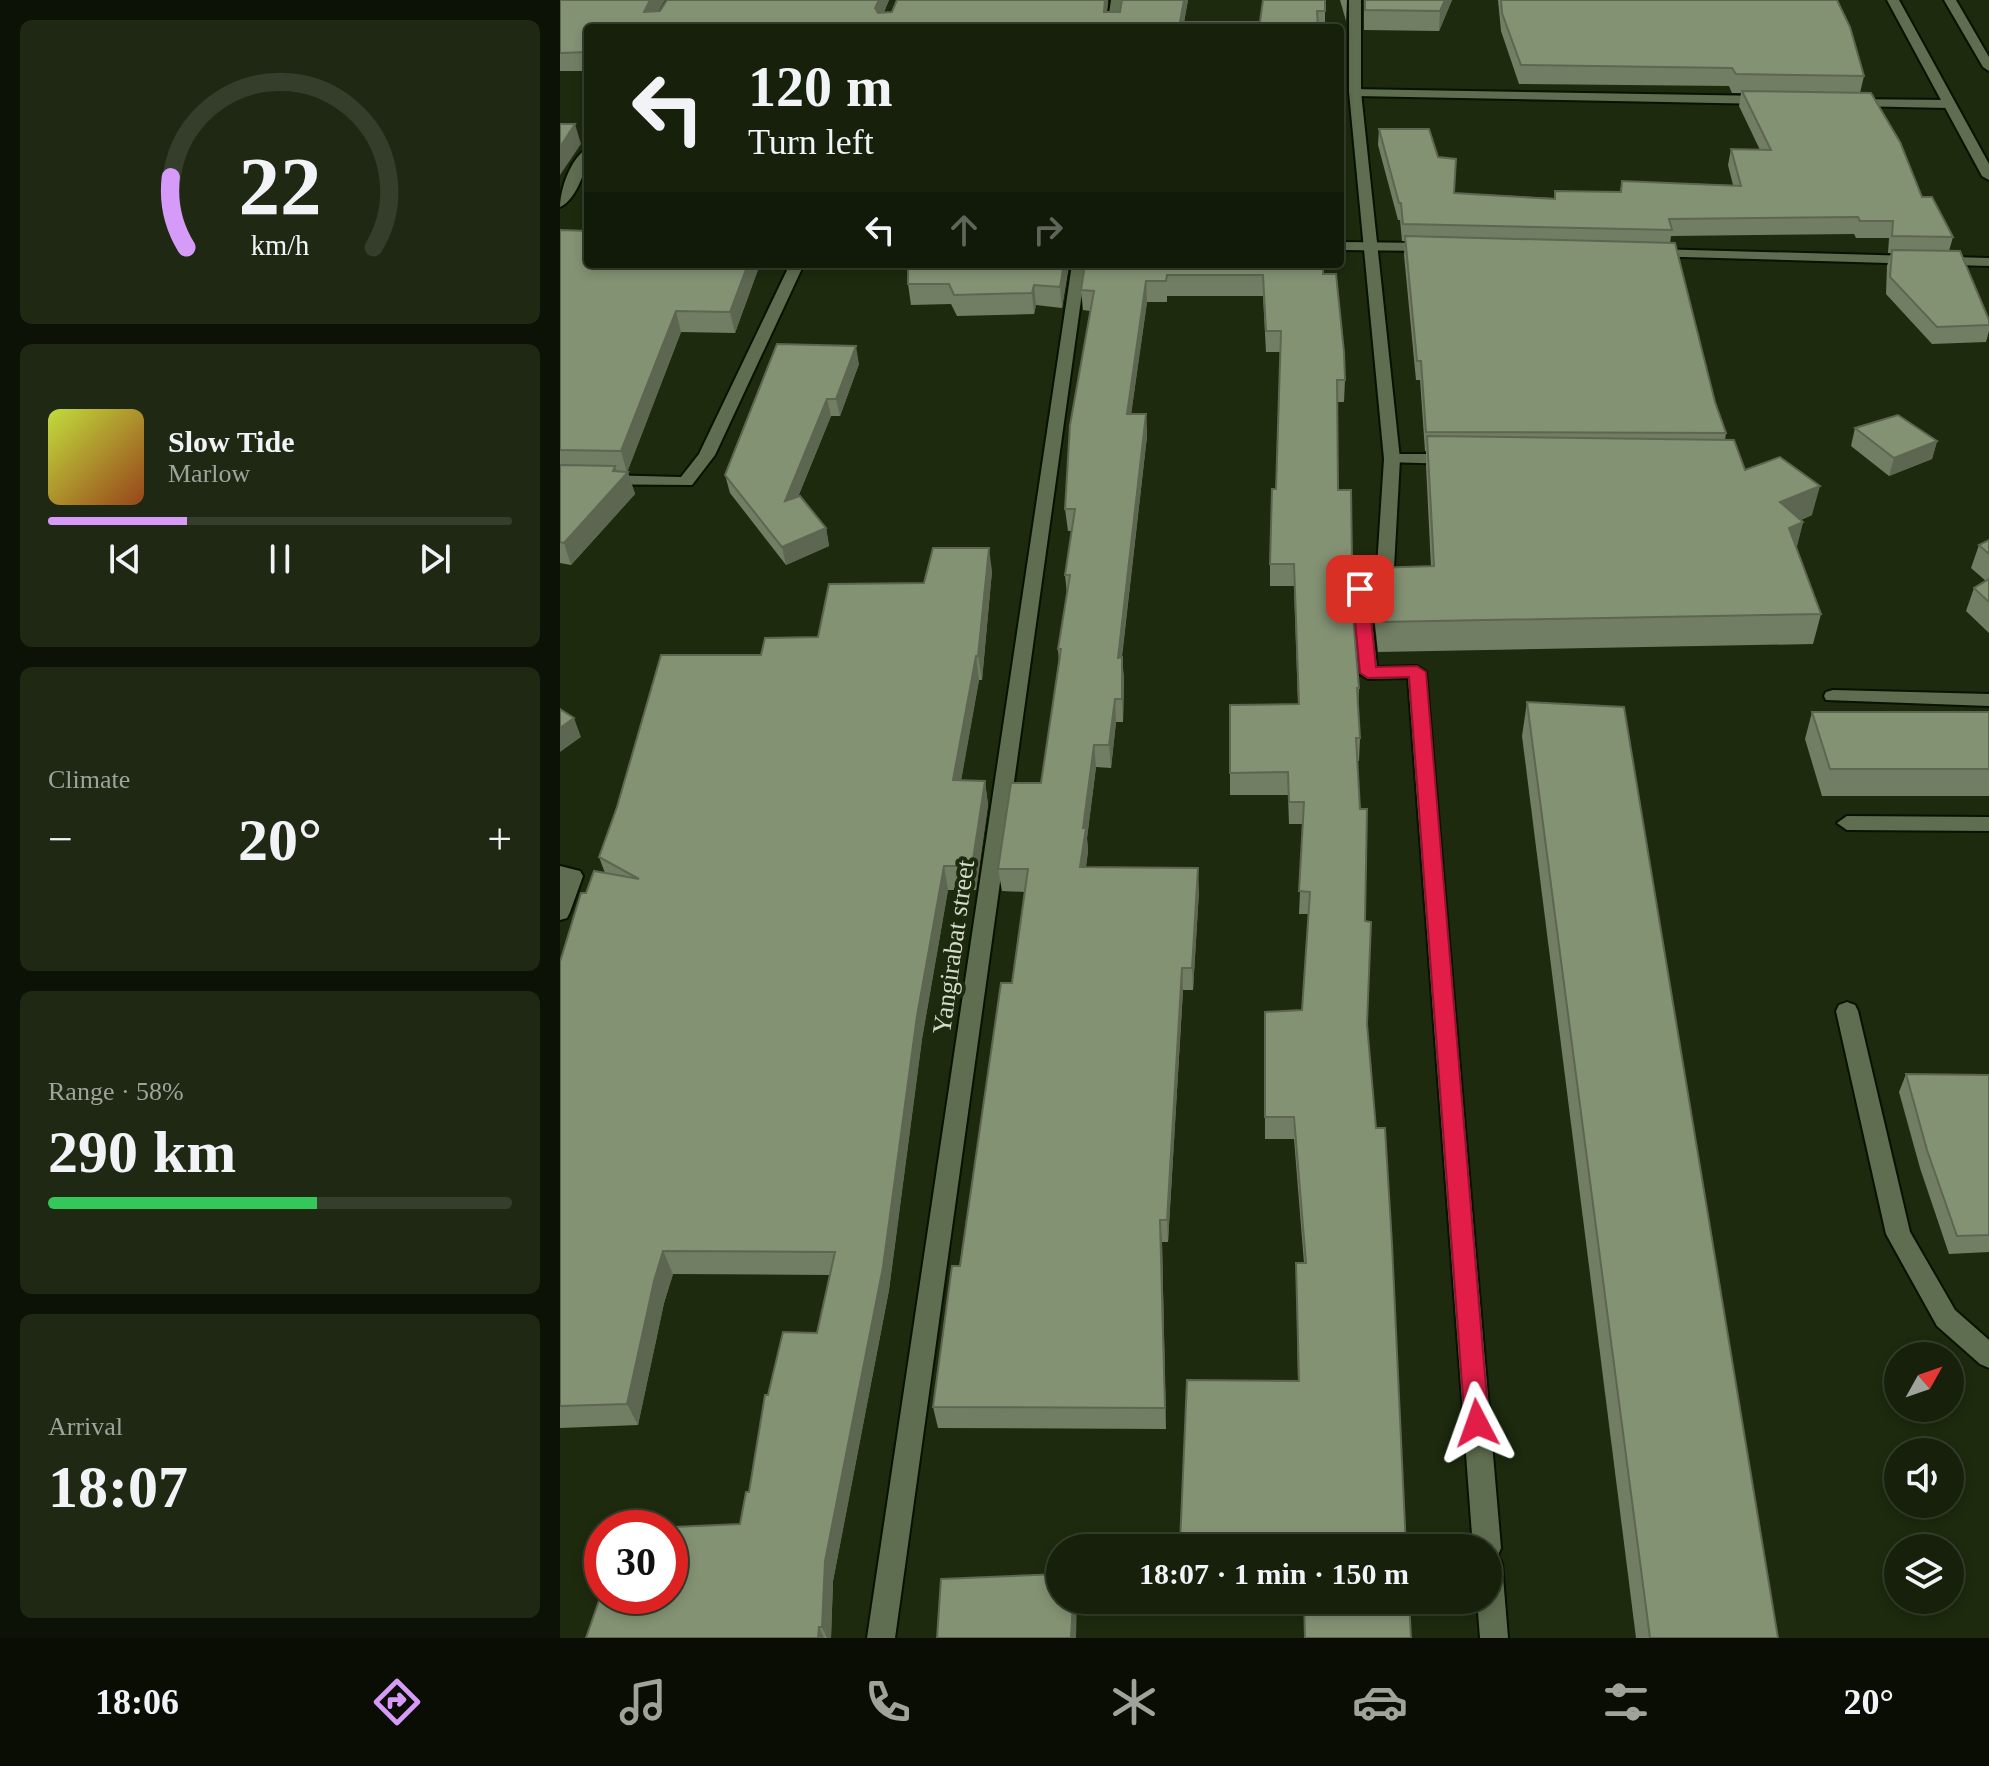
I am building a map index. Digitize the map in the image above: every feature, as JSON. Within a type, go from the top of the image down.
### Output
[{"type":"street","points":[[1114,24],[1117,0]]},
{"type":"street","points":[[1355,0],[1355,92],[1373,245],[1392,459],[1384,586],[1360,589],[1368,673],[1417,672],[1486,1534]]},
{"type":"street","points":[[1893,0],[1989,176]]},
{"type":"street","points":[[1950,0],[1989,67]]},
{"type":"street","points":[[1355,92],[1776,101]]},
{"type":"street","points":[[1839,102],[1948,104]]},
{"type":"street","points":[[560,203],[584,159]]},
{"type":"street","points":[[1344,246],[1451,247]]},
{"type":"street","points":[[1639,253],[1989,262]]},
{"type":"street","points":[[560,479],[686,482],[707,455],[795,268]]},
{"type":"street","name":"Yangirabat street","points":[[881,1638],[1078,268]]},
{"type":"street","points":[[1392,459],[1469,459]]},
{"type":"street","points":[[1833,696],[1989,700]]},
{"type":"street","points":[[1847,823],[1989,824]]},
{"type":"street","points":[[560,873],[573,876],[560,912]]},
{"type":"street","points":[[1847,1011],[1898,1234],[1946,1318],[1989,1356]]},
{"type":"street","points":[[1492,1614],[1494,1638]]},
{"type":"building","points":[[560,0],[650,0],[644,12],[660,11],[667,0],[879,0],[875,8],[878,13],[892,12],[897,0],[1105,0],[1104,12],[1120,12],[1122,0],[1184,0],[1180,22],[1260,22],[1263,0],[1325,0],[1325,11],[1317,11],[1318,24],[584,24],[584,52],[560,53]]},
{"type":"building","points":[[1365,0],[1445,0],[1440,11],[1365,10]]},
{"type":"building","points":[[1501,0],[1837,0],[1850,27],[1864,76],[1736,74],[1732,68],[1521,65],[1502,13]]},
{"type":"building","points":[[1742,91],[1871,93],[1900,142],[1922,197],[1932,197],[1953,237],[1892,236],[1893,221],[1860,221],[1858,217],[1669,219],[1672,230],[1403,224],[1401,203],[1379,129],[1429,129],[1438,157],[1456,159],[1454,193],[1555,199],[1555,191],[1621,192],[1622,181],[1741,186],[1731,149],[1771,150]]},
{"type":"building","points":[[560,124],[575,124],[560,147]]},
{"type":"building","points":[[560,230],[584,231],[584,268],[746,268],[730,312],[676,311],[621,451],[560,450]]},
{"type":"building","points":[[1405,236],[1675,243],[1715,402],[1726,433],[1426,432],[1421,361],[1417,361]]},
{"type":"building","points":[[1892,250],[1960,251],[1989,325],[1937,327],[1890,277]]},
{"type":"building","points":[[908,268],[1063,268],[1060,287],[1034,285],[1032,293],[954,295],[949,284],[908,284]]},
{"type":"building","points":[[1084,268],[1323,268],[1323,274],[1336,274],[1345,380],[1337,380],[1338,490],[1351,490],[1352,561],[1349,567],[1359,688],[1360,738],[1356,738],[1360,809],[1367,809],[1365,921],[1371,922],[1367,1024],[1376,1128],[1385,1128],[1405,1534],[1180,1534],[1187,1380],[1299,1381],[1296,1263],[1306,1263],[1294,1117],[1265,1117],[1265,1012],[1302,1010],[1310,892],[1299,891],[1304,802],[1289,802],[1288,772],[1230,773],[1230,705],[1299,704],[1294,564],[1270,564],[1272,489],[1276,489],[1281,331],[1266,331],[1263,275],[1167,275],[1166,281],[1146,281],[1127,414],[1146,414],[1118,658],[1122,657],[1122,699],[1115,699],[1109,745],[1094,745],[1083,828],[1086,828],[1080,867],[1198,868],[1192,968],[1182,968],[1167,1220],[1160,1220],[1165,1408],[933,1407],[952,1266],[960,1266],[1001,983],[1012,983],[1028,869],[998,869],[1011,783],[1041,783],[1061,649],[1058,649],[1070,575],[1065,575],[1075,509],[1065,509],[1070,425],[1094,291],[1081,290]]},
{"type":"building","points":[[777,344],[856,346],[836,399],[827,399],[785,501],[800,496],[826,528],[782,547],[725,475]]},
{"type":"building","points":[[1898,415],[1937,441],[1894,458],[1855,428]]},
{"type":"building","points":[[1427,436],[1734,440],[1745,470],[1780,457],[1820,486],[1780,502],[1803,522],[1789,528],[1821,614],[1380,622],[1374,568],[1434,566]]},
{"type":"building","points":[[560,465],[615,466],[613,471],[628,472],[564,543],[560,542]]},
{"type":"building","points":[[1989,540],[1989,554],[1979,545]]},
{"type":"building","points":[[933,548],[989,548],[978,656],[953,780],[985,781],[972,866],[944,866],[917,1016],[883,1267],[825,1561],[822,1627],[819,1627],[818,1638],[586,1638],[594,1614],[688,1614],[688,1526],[740,1524],[746,1492],[749,1492],[765,1395],[768,1395],[783,1332],[817,1333],[835,1252],[663,1251],[627,1404],[560,1406],[560,962],[581,893],[586,893],[594,871],[639,879],[599,857],[617,807],[661,655],[761,655],[765,638],[818,637],[829,584],[924,583]]},
{"type":"building","points":[[1989,579],[1989,602],[1974,588]]},
{"type":"building","points":[[1527,702],[1624,707],[1778,1638],[1650,1638]]},
{"type":"building","points":[[560,709],[574,718],[560,728]]},
{"type":"building","points":[[1812,712],[1989,712],[1989,769],[1830,769]]},
{"type":"building","points":[[1906,1074],[1989,1075],[1989,1235],[1957,1236],[1927,1150]]},
{"type":"building","points":[[1046,1575],[1046,1614],[1072,1614],[1071,1638],[937,1638],[941,1579]]},
{"type":"building","points":[[1304,1614],[1410,1614],[1411,1638],[1305,1638]]},
{"type":"route","points":[[1360,589],[1368,673],[1417,672],[1477,1423]]}]
